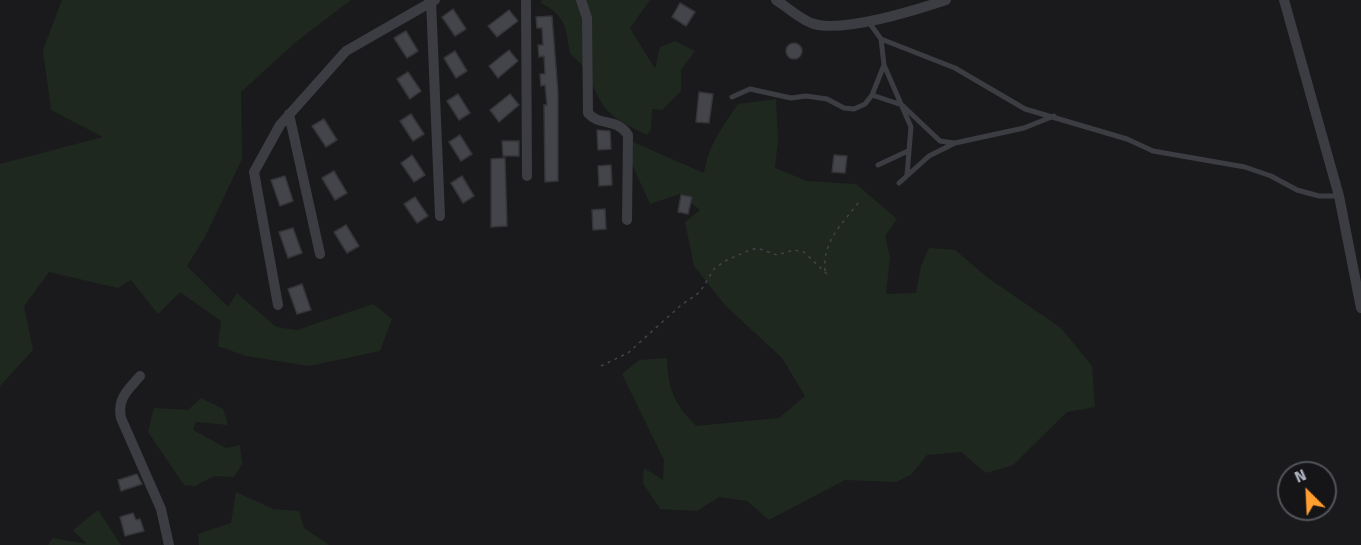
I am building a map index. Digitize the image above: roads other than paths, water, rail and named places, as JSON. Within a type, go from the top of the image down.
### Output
[{"type":"street","points":[[278,305],[254,172],[289,114],[346,51],[432,0],[440,216]]},
{"type":"street","points":[[526,0],[527,176]]},
{"type":"street","points":[[581,0],[587,18],[588,112],[600,120],[618,123],[628,135],[627,220]]},
{"type":"street","points":[[776,0],[810,22],[828,27],[868,21],[946,0]]},
{"type":"street","points":[[1284,0],[1339,196],[1361,308]]},
{"type":"street","points":[[289,114],[320,254]]},
{"type":"street","points":[[140,376],[122,396],[119,406],[121,418],[161,509],[169,545]]},
{"type":"lane","points":[[868,21],[881,39],[884,65],[911,127],[907,175]]},
{"type":"lane","points":[[881,39],[955,68],[1025,109],[1056,116],[1127,139],[1153,151],[1245,167],[1271,176],[1297,190],[1339,196]]},
{"type":"lane","points":[[732,97],[750,89],[791,98],[806,96],[827,99],[843,108],[854,109],[865,104],[872,95],[884,65]]},
{"type":"lane","points":[[872,95],[902,105],[940,141],[955,144]]},
{"type":"lane","points":[[899,183],[929,156],[955,144],[1024,128],[1056,116]]},
{"type":"lane","points":[[878,165],[908,151]]}]
